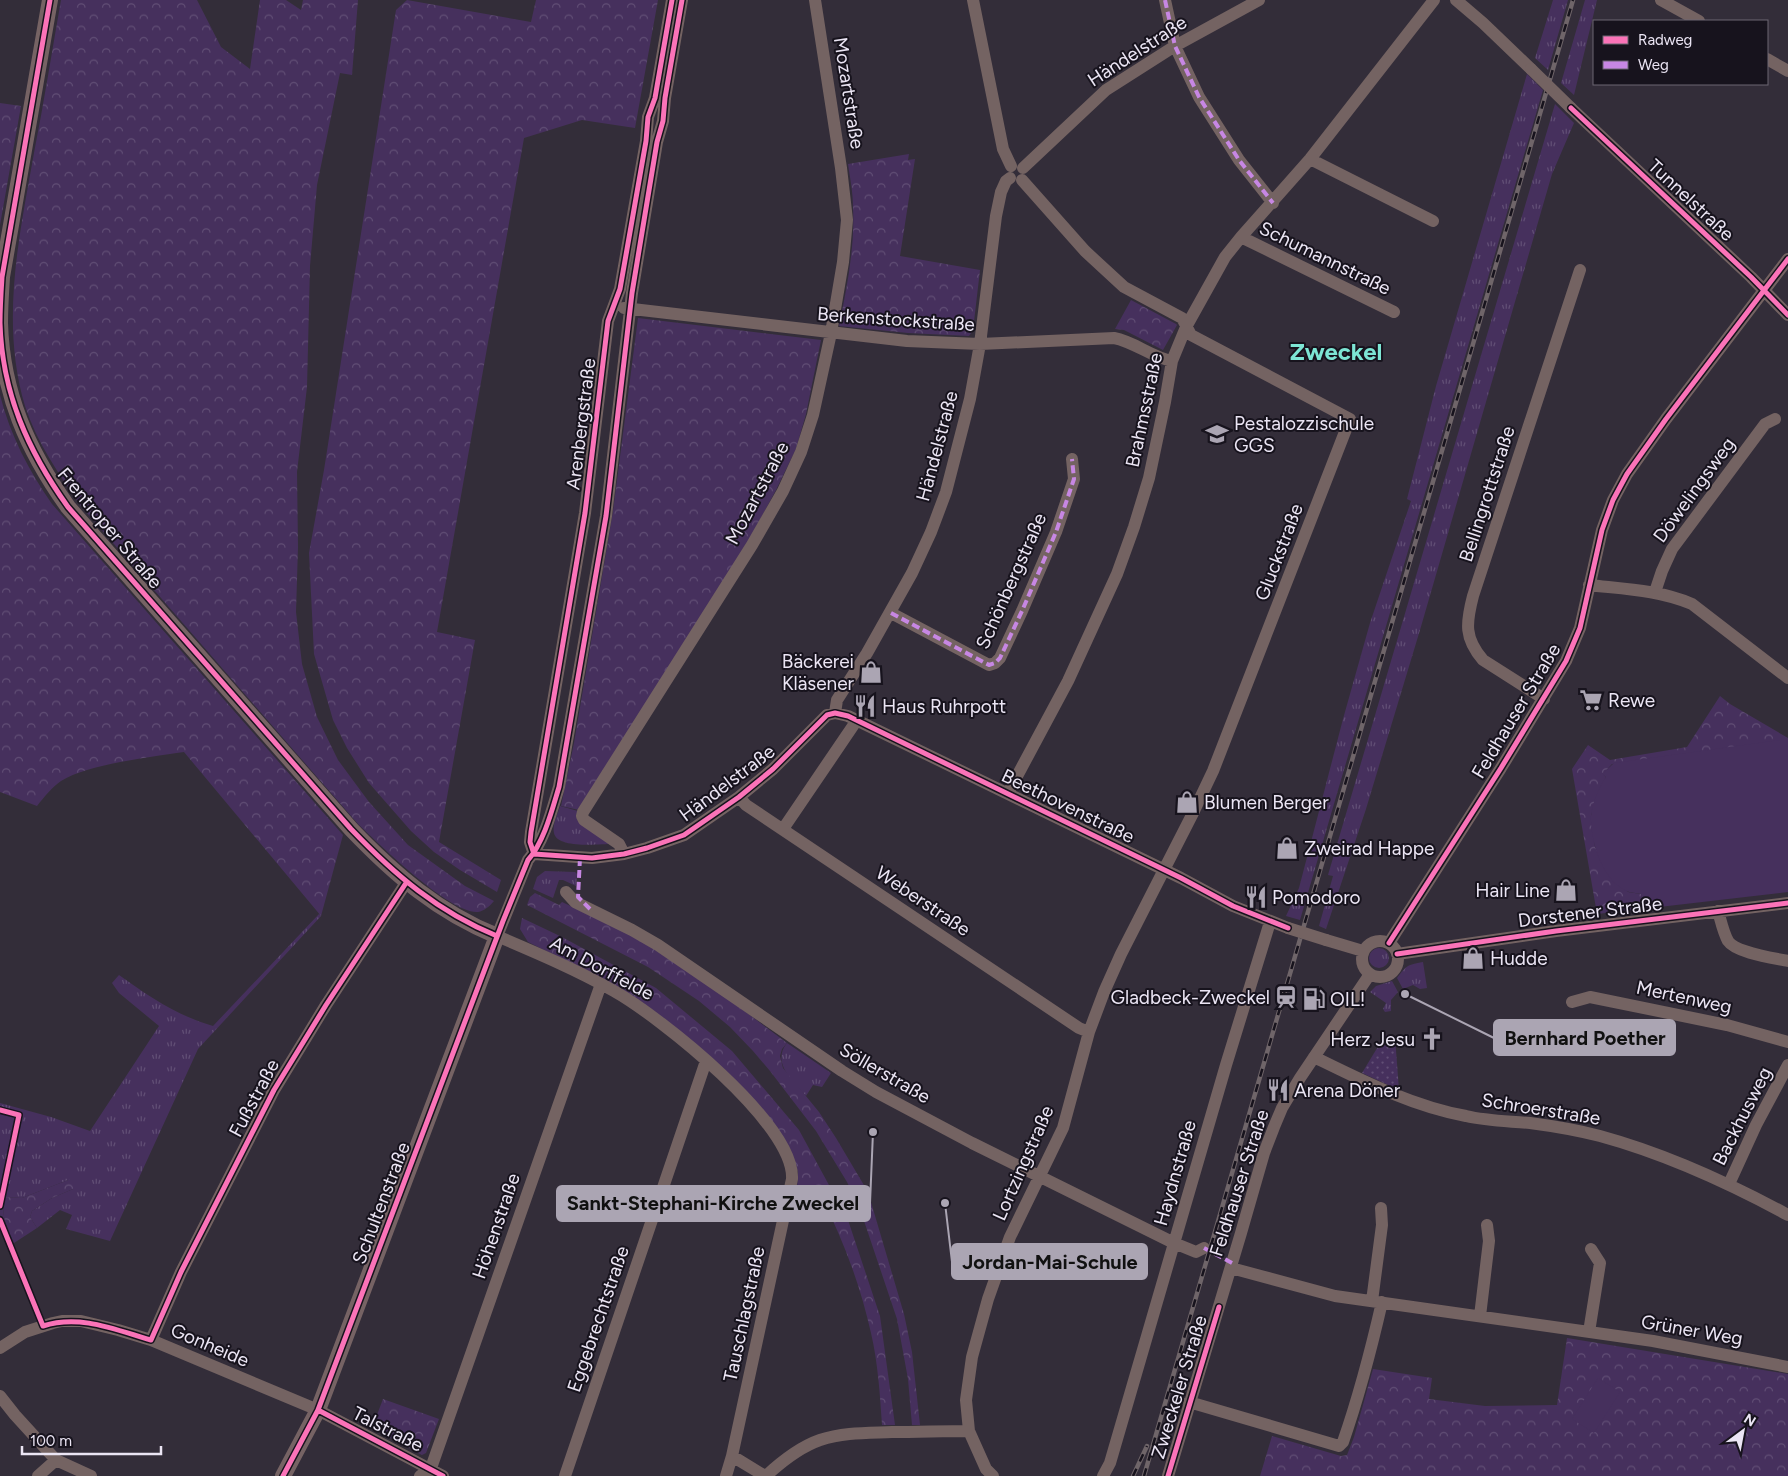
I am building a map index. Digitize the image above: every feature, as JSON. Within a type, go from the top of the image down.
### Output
[{"type":"main road","name":"Frentroper Straße","points":[[50,0],[2,277],[0,323],[3,359],[10,394],[21,426],[40,466],[68,507],[403,889],[458,918],[500,929]]},
{"type":"main road","name":"Schultenstraße","points":[[283,1476],[318,1410],[500,929]]},
{"type":"street","name":"Arenbergstraße","points":[[534,854],[530,842],[531,832],[584,522],[608,321],[620,289],[646,141],[648,117],[655,98],[672,0]]},
{"type":"street","name":"Arenbergstraße","points":[[500,929],[528,860],[534,854],[559,787],[606,516],[630,309],[682,0]]},
{"type":"street","name":"Mozartstraße","points":[[624,854],[619,844],[584,820],[583,812],[747,554],[783,491],[801,452],[813,415],[831,333],[843,262],[847,220],[841,168],[815,0]]},
{"type":"street","points":[[973,0],[1003,148],[1016,173],[1085,252],[1124,287],[1182,318],[1186,327]]},
{"type":"street","points":[[1165,0],[1175,46],[1199,97],[1239,160],[1272,203]]},
{"type":"street","name":"Händelstraße","points":[[534,854],[586,858],[624,854],[659,845],[684,835],[739,797],[774,769],[827,715],[835,713],[837,700],[891,613],[920,556],[946,492],[970,399],[980,344],[996,216],[1001,192],[1006,182],[1106,90],[1175,46],[1259,0]]},
{"type":"street","name":"Brahmsstraße","points":[[1008,793],[1068,682],[1117,574],[1134,528],[1148,478],[1165,402],[1172,360],[1186,327],[1225,257],[1310,159],[1434,0]]},
{"type":"street","name":"Tunnelstraße","points":[[1456,0],[1484,22],[1531,70],[1764,290],[1788,315]]},
{"type":"street","points":[[1661,0],[1697,20]]},
{"type":"street","points":[[1768,60],[1788,71]]},
{"type":"street","points":[[1310,159],[1433,221]]},
{"type":"street","name":"Schumannstraße","points":[[1241,237],[1394,312]]},
{"type":"street","name":"Feldhauser Straße","points":[[1389,943],[1544,699],[1566,661],[1580,628],[1602,530],[1613,500],[1627,474],[1666,419],[1788,259]]},
{"type":"street","name":"Bellingrottstraße","points":[[1544,699],[1483,660],[1469,638],[1468,621],[1473,596],[1580,270]]},
{"type":"street","name":"Berkenstockstraße","points":[[614,306],[907,341],[980,344],[1114,338],[1126,340],[1163,359],[1172,360]]},
{"type":"street","name":"Gluckstraße","points":[[1163,870],[1193,814],[1213,771],[1350,419],[1191,335],[1186,327]]},
{"type":"street","name":"Döwelingsweg","points":[[1655,592],[1672,549],[1765,424],[1775,419]]},
{"type":"street","name":"Schönbergstraße","points":[[891,613],[989,665],[995,663],[1000,658],[1056,532],[1074,479],[1072,460]]},
{"type":"street","points":[[1589,585],[1675,596],[1692,604],[1788,678]]},
{"type":"street","name":"Beethovenstraße","points":[[835,713],[857,720],[1008,793],[1181,878],[1233,906],[1270,922],[1363,951]]},
{"type":"street","points":[[783,829],[857,720]]},
{"type":"street","name":"Weberstraße","points":[[739,797],[746,804],[1078,1028],[1089,1032]]},
{"type":"street","name":"Lortzingstraße","points":[[993,1476],[986,1469],[969,1431],[966,1400],[972,1357],[988,1299],[1010,1237],[1063,1128],[1089,1032],[1104,992],[1163,870]]},
{"type":"street","name":"Fußstraße","points":[[151,1340],[185,1264],[274,1090],[326,1005],[403,889]]},
{"type":"street","name":"Söllerstraße","points":[[566,892],[575,902],[658,945],[876,1092],[972,1143],[1174,1243],[1196,1252],[1204,1248]]},
{"type":"street","name":"Dorstener Straße","points":[[1397,954],[1540,933],[1788,903]]},
{"type":"street","points":[[1718,911],[1722,928],[1729,943],[1745,951],[1788,961]]},
{"type":"street","name":"Haydnstraße","points":[[1103,1476],[1110,1463],[1226,1065],[1270,922]]},
{"type":"street","name":"Am Dorffelde","points":[[500,929],[636,1004],[672,1030],[706,1061]]},
{"type":"street","points":[[1375,941],[1389,943],[1397,954],[1397,965],[1391,973],[1381,977],[1370,974],[1362,963],[1363,951],[1375,941]]},
{"type":"street","name":"Feldhauser Straße","points":[[1219,1307],[1264,1153],[1282,1108],[1370,974]]},
{"type":"street","name":"Höhenstraße","points":[[431,1468],[601,984]]},
{"type":"street","name":"Mertenweg","points":[[1572,1002],[1590,997],[1727,1025],[1788,1042]]},
{"type":"street","name":"Schroerstraße","points":[[1314,1057],[1393,1094],[1428,1107],[1477,1118],[1548,1126],[1599,1136],[1640,1149],[1728,1184],[1788,1216]]},
{"type":"street","name":"Tauschlagstraße","points":[[706,1061],[740,1093],[764,1120],[786,1151],[793,1172],[732,1456],[726,1476]]},
{"type":"street","name":"Eggebrechtstraße","points":[[565,1476],[706,1061]]},
{"type":"street","name":"Backhusweg","points":[[1728,1184],[1756,1125],[1788,1065]]},
{"type":"street","points":[[1190,1402],[1339,1446],[1343,1442],[1367,1368],[1377,1301],[1382,1225],[1381,1208]]},
{"type":"street","points":[[1480,1316],[1489,1241],[1487,1225]]},
{"type":"street","points":[[1589,1332],[1600,1263],[1591,1249]]},
{"type":"street","name":"Grüner Weg","points":[[1231,1268],[1335,1296],[1653,1341],[1788,1367]]},
{"type":"street","name":"Zweckeler Straße","points":[[1168,1476],[1219,1307]]},
{"type":"street","name":"Gonheide","points":[[0,1348],[25,1332],[53,1323],[82,1321],[151,1340],[318,1410]]},
{"type":"street","points":[[0,1396],[56,1460],[92,1476]]},
{"type":"street","name":"Talstraße","points":[[318,1410],[443,1476]]},
{"type":"street","points":[[732,1456],[766,1476],[797,1452],[819,1441],[840,1435],[969,1431]]},
{"type":"street","points":[[38,1476],[56,1460]]},
{"type":"street","points":[[420,1476],[431,1468]]},
{"type":"green space","points":[[61,0],[197,0],[221,47],[250,69],[260,0],[286,0],[301,10],[303,0],[358,0],[352,75],[340,73],[317,185],[310,266],[307,387],[297,472],[298,547],[296,612],[302,664],[317,717],[338,760],[369,802],[408,845],[465,886],[494,901],[482,911],[466,910],[450,902],[415,876],[358,824],[80,505],[49,458],[36,433],[25,406],[18,374],[14,343],[14,280],[23,216]]},
{"type":"green space","points":[[407,0],[531,22],[536,0],[658,0],[635,128],[582,120],[524,138],[437,632],[475,640],[439,842],[501,880],[497,892],[434,852],[411,831],[369,783],[347,748],[333,720],[314,654],[309,553],[324,470],[396,10]]},
{"type":"green space","points":[[1553,0],[1568,0],[1548,70],[1535,58]]},
{"type":"green space","points":[[1585,0],[1597,0],[1574,95],[1561,83]]},
{"type":"green space","points":[[1527,74],[1543,90],[1300,920],[1286,916],[1299,888],[1370,623],[1411,501],[1407,499],[1436,386]]},
{"type":"green space","points":[[0,103],[21,106],[0,225]]},
{"type":"green space","points":[[1555,104],[1574,123],[1552,174],[1420,630],[1366,809],[1326,929],[1319,926],[1333,876],[1328,875]]},
{"type":"green space","points":[[909,154],[908,160],[915,159],[900,256],[980,270],[973,330],[969,336],[908,333],[839,326],[853,237],[853,201],[848,164]]},
{"type":"green space","points":[[1131,300],[1177,325],[1163,350],[1124,330],[1115,329]]},
{"type":"green space","points":[[638,318],[821,340],[806,414],[796,449],[776,490],[748,542],[579,810],[561,806],[574,743],[613,511]]},
{"type":"green space","points":[[0,395],[9,424],[21,452],[52,504],[343,835],[321,916],[184,752],[120,762],[73,775],[54,786],[37,806],[0,792]]},
{"type":"green space","points":[[1720,696],[1730,704],[1788,738],[1788,740],[1612,764],[1603,774],[1606,777],[1591,815],[1595,847],[1628,892],[1641,894],[1642,909],[1597,914],[1572,769],[1588,745],[1610,760],[1687,747]]},
{"type":"green space","points":[[1788,740],[1788,892],[1642,909],[1641,894],[1629,892],[1612,880],[1605,871],[1596,849],[1591,816],[1596,796],[1606,777],[1602,774],[1614,763]]},
{"type":"green space","points":[[560,806],[578,811],[576,816],[578,821],[612,844],[570,844],[557,838],[554,833],[554,826]]},
{"type":"green space","points":[[545,871],[575,872],[577,874],[576,886],[559,880],[553,898],[533,889],[537,877]]},
{"type":"green space","points":[[535,893],[559,905],[562,902],[634,936],[722,994],[787,1043],[782,1049],[780,1056],[783,1068],[819,1112],[868,1192],[904,1314],[912,1352],[920,1425],[912,1425],[908,1379],[897,1319],[860,1209],[847,1182],[816,1131],[770,1071],[730,1027],[699,1001],[648,967],[527,905],[530,897]]},
{"type":"green space","points":[[319,914],[321,916],[198,1049],[110,1241],[66,1229],[72,1215],[60,1210],[37,1228],[30,1217],[32,1211],[52,1198],[73,1189],[68,1180],[22,1198],[5,1197],[3,1210],[14,1243],[8,1248],[0,1230],[0,1103],[51,1117],[90,1131],[159,1026],[119,993],[112,983],[119,975],[164,1005],[188,1017],[213,1026]]},
{"type":"green space","points":[[522,918],[562,937],[656,988],[732,1051],[799,1130],[848,1220],[880,1316],[895,1425],[882,1425],[873,1344],[862,1297],[850,1262],[820,1194],[797,1188],[798,1172],[791,1151],[785,1141],[743,1090],[602,979],[528,942],[520,929]]},
{"type":"green space","points":[[1379,948],[1386,951],[1389,958],[1386,965],[1379,968],[1372,965],[1369,958],[1372,951]]},
{"type":"green space","points":[[1423,962],[1427,988],[1420,989],[1413,985],[1403,989],[1397,978],[1408,966]]},
{"type":"green space","points":[[1392,981],[1398,992],[1391,1000],[1391,1011],[1385,1012],[1383,1009],[1386,1003],[1370,992],[1376,986]]},
{"type":"green space","points":[[1385,1035],[1395,1037],[1399,1090],[1362,1073]]},
{"type":"green space","points":[[787,1043],[831,1073],[822,1087],[813,1085],[806,1096],[790,1078],[783,1065],[781,1058]]},
{"type":"green space","points":[[68,1180],[75,1183],[73,1189],[52,1198],[32,1211],[30,1217],[37,1228],[14,1243],[3,1210],[5,1197],[22,1198]]},
{"type":"green space","points":[[1567,1338],[1788,1374],[1788,1476],[1260,1476],[1272,1436],[1341,1456],[1347,1455],[1373,1369],[1432,1378],[1429,1399],[1485,1406],[1557,1405]]},
{"type":"green space","points":[[1598,1378],[1620,1392],[1594,1433],[1572,1419]]},
{"type":"green space","points":[[383,1399],[439,1419],[426,1453],[422,1455],[372,1428]]},
{"type":"railway","points":[[1144,1476],[1573,0]]},
{"type":"railway","points":[[1133,1476],[1147,1446]]},
{"type":"marked path","points":[[1165,0],[1175,46],[1199,97],[1239,160],[1273,203]]},
{"type":"marked path","points":[[891,613],[989,665],[995,663],[1000,658],[1022,611],[1056,532],[1074,479],[1072,459]]},
{"type":"marked path","points":[[580,858],[578,897],[590,909]]},
{"type":"marked path","points":[[1204,1248],[1232,1263]]},
{"type":"cycle path","points":[[50,0],[2,277],[0,323],[2,349],[12,397],[29,443],[68,507],[351,829],[384,862],[418,891],[455,916],[497,936]]},
{"type":"cycle path","points":[[534,854],[530,842],[531,832],[585,513],[608,321],[620,289],[646,141],[648,117],[655,98],[672,0]]},
{"type":"cycle path","points":[[283,1476],[318,1410],[503,921],[528,860],[534,853],[543,835],[559,787],[606,516],[632,293],[657,142],[663,121],[665,98],[682,0]]},
{"type":"cycle path","points":[[1571,108],[1751,277],[1788,315]]},
{"type":"cycle path","points":[[1389,943],[1501,768],[1566,661],[1580,628],[1602,530],[1613,500],[1627,474],[1666,419],[1788,259]]},
{"type":"cycle path","points":[[534,854],[592,858],[624,854],[684,835],[739,797],[773,769],[827,715],[835,713],[848,716],[1181,878],[1233,906],[1288,928]]},
{"type":"cycle path","points":[[0,1220],[43,1326],[57,1323],[84,1323],[111,1328],[151,1340],[181,1272],[274,1090],[326,1005],[406,883]]},
{"type":"cycle path","points":[[1397,954],[1556,931],[1788,903]]},
{"type":"cycle path","points":[[0,1110],[19,1115],[0,1206]]},
{"type":"cycle path","points":[[1168,1476],[1219,1307]]},
{"type":"cycle path","points":[[318,1410],[443,1476]]},
{"type":"place","name":"Pestalozzischule GGS","points":[[1217,434]]},
{"type":"place","name":"Bäckerei Kläsener","points":[[871,672]]},
{"type":"place","name":"Rewe","points":[[1591,700]]},
{"type":"place","name":"Haus Ruhrpott","points":[[865,706]]},
{"type":"place","name":"Blumen Berger","points":[[1187,802]]},
{"type":"place","name":"Zweirad Happe","points":[[1287,848]]},
{"type":"place","name":"Hair Line","points":[[1566,890]]},
{"type":"place","name":"Pomodoro","points":[[1256,897]]},
{"type":"place","name":"Hudde","points":[[1473,958]]},
{"type":"place","name":"Bernhard Poether","points":[[1405,994]]},
{"type":"place","name":"Gladbeck-Zweckel","points":[[1286,997]]},
{"type":"place","name":"OIL!","points":[[1314,999]]},
{"type":"place","name":"Herz Jesu","points":[[1432,1039]]},
{"type":"place","name":"Arena Döner","points":[[1278,1090]]},
{"type":"place","name":"Sankt-Stephani-Kirche Zweckel","points":[[873,1132]]},
{"type":"place","name":"Jordan-Mai-Schule","points":[[945,1203]]},
{"type":"district","name":"Zweckel","points":[[1336,351]]}]
